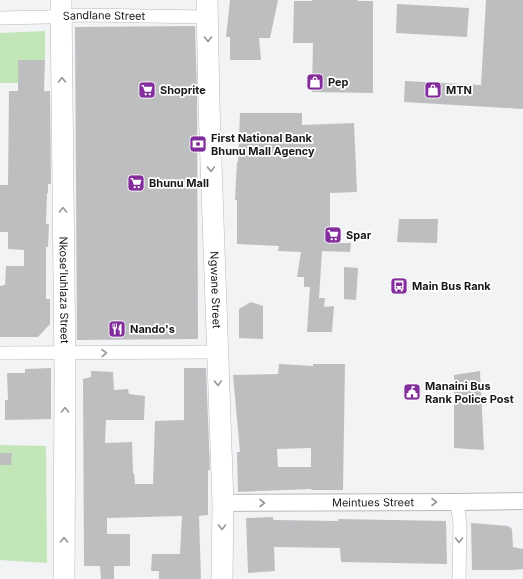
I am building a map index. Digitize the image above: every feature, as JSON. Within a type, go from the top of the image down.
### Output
[{"type":"main road","name":"Nkose'luhlaza Street","points":[[61,8],[65,353],[64,579]]},
{"type":"main road","name":"Ngwane Street","points":[[208,9],[209,106],[223,503],[222,579]]},
{"type":"street","name":"Sandlane Street","points":[[0,18],[61,8],[82,15],[208,9]]},
{"type":"street","points":[[0,353],[217,352]]},
{"type":"street","name":"Meintues Street","points":[[223,503],[523,501]]},
{"type":"street","points":[[457,502],[460,524],[459,579]]},
{"type":"green space","points":[[45,31],[45,60],[19,60],[18,83],[0,83],[0,33]]},
{"type":"green space","points":[[0,445],[46,446],[47,563],[0,560]]},
{"type":"building","points":[[230,0],[278,0],[270,38],[259,38],[261,60],[230,60],[230,37],[226,37]]},
{"type":"building","points":[[486,0],[523,0],[523,109],[404,102],[405,81],[481,85]]},
{"type":"building","points":[[294,1],[373,1],[373,93],[312,92],[313,43],[293,43]]},
{"type":"building","points":[[397,4],[469,8],[467,37],[396,33]]},
{"type":"building","name":"Bhunu Mall","points":[[195,26],[197,91],[198,339],[77,340],[75,27]]},
{"type":"building","points":[[18,60],[45,60],[44,91],[50,91],[51,184],[48,184],[47,193],[46,224],[49,224],[48,247],[46,247],[46,299],[50,299],[50,324],[38,337],[0,337],[0,286],[5,285],[6,266],[24,266],[24,250],[8,249],[8,232],[0,232],[0,185],[8,185],[9,91],[18,91]]},
{"type":"building","points":[[240,113],[302,113],[302,125],[354,123],[357,192],[330,193],[330,243],[351,243],[350,252],[322,251],[319,298],[325,298],[324,307],[334,306],[332,332],[307,332],[310,287],[304,287],[304,277],[297,277],[301,252],[278,251],[279,246],[237,244],[237,200],[235,200]]},
{"type":"building","points":[[399,219],[438,219],[437,243],[397,242]]},
{"type":"building","points":[[344,267],[358,268],[356,300],[344,299]]},
{"type":"building","points":[[251,302],[263,306],[263,339],[239,338],[239,309]]},
{"type":"building","points":[[279,364],[313,366],[313,364],[345,364],[343,490],[311,489],[238,492],[237,452],[240,452],[233,375],[278,374]],"holes":[[[311,448],[311,467],[278,467],[277,449]]]},
{"type":"building","points":[[51,368],[51,419],[5,420],[5,400],[8,400],[7,373],[25,373],[25,369]]},
{"type":"building","points":[[184,368],[206,368],[210,470],[208,470],[208,515],[199,516],[201,579],[159,579],[159,571],[151,571],[152,554],[180,554],[182,516],[107,518],[107,534],[130,534],[130,566],[114,566],[114,579],[101,579],[100,566],[84,566],[83,379],[91,377],[91,371],[113,372],[114,390],[128,389],[129,394],[145,396],[144,420],[106,420],[105,443],[132,442],[133,473],[135,484],[153,484],[155,421],[184,420]]},
{"type":"building","points":[[480,371],[484,450],[454,448],[454,375]]},
{"type":"building","points":[[0,453],[12,453],[11,465],[0,465]]},
{"type":"building","points":[[273,517],[273,520],[338,521],[338,519],[446,521],[447,564],[341,562],[340,548],[274,547],[275,571],[248,573],[246,518]]},
{"type":"building","points":[[471,523],[508,526],[512,529],[513,547],[523,549],[523,569],[472,570]]},
{"type":"place","name":"Pep","points":[[315,82]]},
{"type":"place","name":"Shoprite","points":[[147,90]]},
{"type":"place","name":"MTN","points":[[433,90]]},
{"type":"place","name":"First National Bank Bhunu Mall Agency","points":[[198,144]]},
{"type":"place","name":"Bhunu Mall","points":[[136,183]]},
{"type":"place","name":"Spar","points":[[333,235]]},
{"type":"place","name":"Main Bus Rank","points":[[399,286]]},
{"type":"place","name":"Nando's","points":[[117,329]]},
{"type":"place","name":"Manaini Bus Rank Police Post","points":[[412,392]]}]
